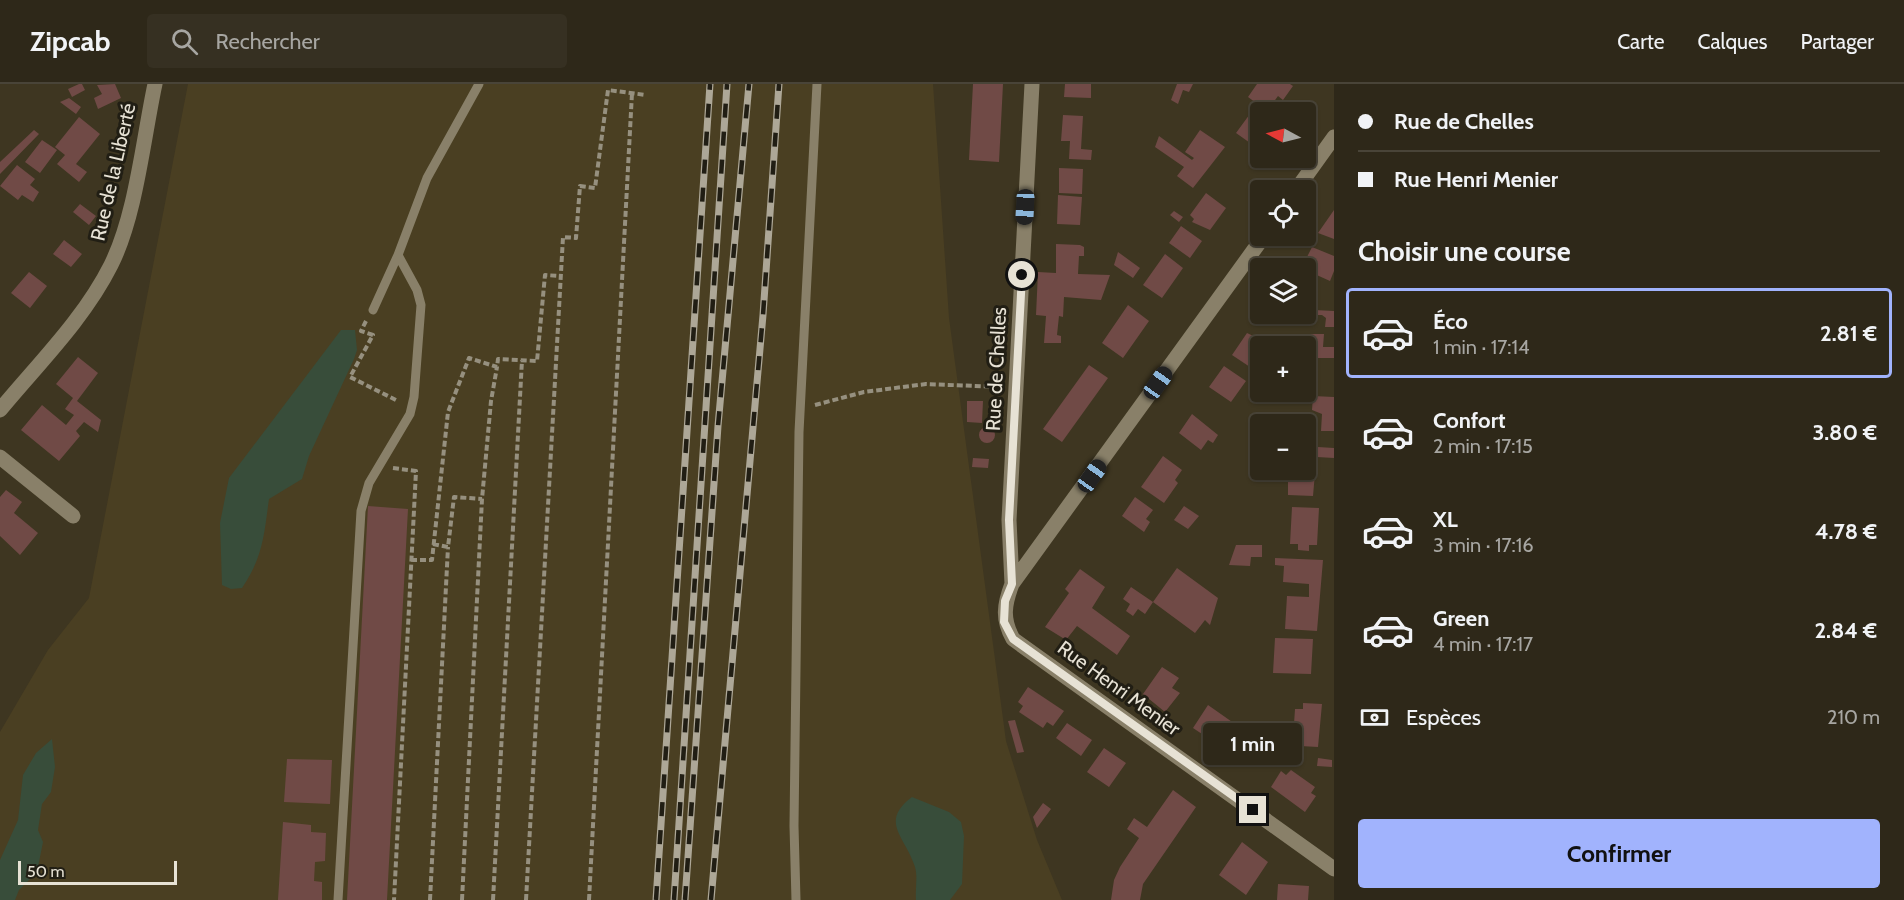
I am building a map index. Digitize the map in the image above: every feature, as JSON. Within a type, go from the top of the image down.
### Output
[{"type":"street","name":"Rue de la Liberté","points":[[0,410],[99,288],[111,264],[127,222],[155,84]]},
{"type":"street","name":"Rue de Chelles","points":[[1012,584],[1009,520],[1032,84]]},
{"type":"street","points":[[1303,180],[1334,137]]},
{"type":"street","points":[[1012,584],[1257,246]]},
{"type":"street","points":[[0,457],[73,516]]},
{"type":"street","name":"Rue Henri Menier","points":[[1012,584],[1005,601],[1004,622],[1013,639],[1334,869]]},
{"type":"lane","points":[[373,310],[398,255],[427,178],[479,84]]},
{"type":"lane","points":[[796,900],[794,826],[800,410],[817,84]]},
{"type":"lane","points":[[338,900],[361,511],[369,483],[410,414],[414,397],[421,305],[413,282],[398,255]]},
{"type":"path","points":[[526,900],[562,237],[576,238],[580,186],[595,188],[608,90],[646,95]]},
{"type":"path","points":[[589,900],[632,93]]},
{"type":"path","points":[[462,900],[482,499],[490,401],[498,359],[537,361],[545,275],[559,276]]},
{"type":"path","points":[[373,335],[350,377],[402,403]]},
{"type":"path","points":[[411,560],[432,560],[444,433],[456,388],[469,358],[496,367]]},
{"type":"path","points":[[493,900],[522,360]]},
{"type":"path","points":[[800,410],[845,396],[926,384],[1016,387]]},
{"type":"path","points":[[394,900],[416,471]]},
{"type":"path","points":[[430,900],[448,547],[454,497],[482,499]]},
{"type":"path","points":[[433,544],[448,547]]},
{"type":"shaded area","points":[[188,84],[933,84],[949,318],[1006,741],[1037,840],[1062,900],[0,900],[0,732],[48,650],[89,598]]},
{"type":"green space","points":[[341,330],[355,330],[357,350],[309,456],[302,479],[269,499],[264,535],[258,556],[242,588],[231,589],[222,585],[220,523],[229,478]]},
{"type":"green space","points":[[52,739],[55,767],[51,792],[42,804],[38,830],[43,842],[37,872],[19,890],[15,900],[0,900],[0,860],[18,820],[23,775],[36,753]]},
{"type":"green space","points":[[912,797],[949,812],[961,822],[964,836],[962,884],[950,900],[916,900],[915,867],[897,830],[896,822],[897,814],[902,806]]},
{"type":"building","points":[[82,84],[85,90],[72,97],[68,89]]},
{"type":"building","points":[[115,84],[121,98],[98,109],[94,98],[102,94],[97,85]]},
{"type":"building","points":[[973,84],[1003,84],[999,162],[969,160]]},
{"type":"building","points":[[1065,84],[1091,84],[1091,98],[1064,97]]},
{"type":"building","points":[[1177,84],[1193,84],[1189,92],[1183,90],[1178,104],[1171,100]]},
{"type":"building","points":[[1257,84],[1290,84],[1293,86],[1283,100],[1278,96],[1274,102],[1255,102],[1248,97]]},
{"type":"building","points":[[69,98],[81,107],[76,114],[60,102]]},
{"type":"building","points":[[1250,114],[1250,143],[1236,133]]},
{"type":"building","points":[[1063,115],[1083,116],[1081,149],[1092,150],[1091,160],[1069,159],[1070,141],[1061,141]]},
{"type":"building","points":[[79,117],[100,134],[76,164],[87,172],[79,182],[57,164],[65,155],[55,147]]},
{"type":"building","points":[[34,130],[39,134],[0,174],[0,162]]},
{"type":"building","points":[[1200,130],[1225,147],[1193,188],[1177,176],[1184,167],[1155,147],[1159,136],[1192,160],[1194,158],[1185,152]]},
{"type":"building","points":[[42,140],[57,150],[40,173],[25,162]]},
{"type":"building","points":[[17,165],[35,179],[30,185],[39,192],[33,202],[22,195],[18,200],[0,186]]},
{"type":"building","points":[[1059,168],[1083,169],[1082,194],[1059,193]]},
{"type":"building","points":[[1206,193],[1226,208],[1210,230],[1192,222],[1194,219],[1190,215]]},
{"type":"building","points":[[1058,195],[1082,197],[1080,225],[1057,224]]},
{"type":"building","points":[[80,204],[96,216],[89,225],[73,212]]},
{"type":"building","points":[[1334,210],[1334,239],[1318,233]]},
{"type":"building","points":[[1174,211],[1183,217],[1179,222],[1170,215]]},
{"type":"building","points":[[1181,226],[1202,241],[1190,258],[1169,243]]},
{"type":"building","points":[[64,240],[82,254],[71,267],[53,254]]},
{"type":"building","points":[[1056,244],[1084,247],[1084,256],[1079,256],[1078,274],[1110,275],[1101,300],[1064,297],[1063,317],[1059,316],[1057,335],[1061,336],[1061,343],[1044,343],[1046,316],[1036,315],[1038,272],[1056,273]]},
{"type":"building","points":[[1312,247],[1334,256],[1334,271],[1330,281],[1316,275],[1316,258],[1306,258]]},
{"type":"building","points":[[1118,252],[1140,268],[1133,278],[1114,265]]},
{"type":"building","points":[[1165,254],[1183,268],[1162,298],[1143,285]]},
{"type":"building","points":[[29,272],[47,286],[30,308],[11,293]]},
{"type":"building","points":[[1128,305],[1149,321],[1123,358],[1102,343]]},
{"type":"building","points":[[1316,310],[1334,311],[1334,327],[1325,327],[1326,318],[1316,315]]},
{"type":"building","points":[[1247,333],[1253,336],[1250,336],[1250,367],[1232,355]]},
{"type":"building","points":[[1306,334],[1324,334],[1323,347],[1334,347],[1334,358],[1316,358],[1316,336],[1305,336]]},
{"type":"building","points":[[78,357],[98,373],[77,401],[101,420],[98,432],[84,422],[76,431],[80,436],[59,461],[21,430],[42,405],[66,425],[74,415],[65,409],[73,398],[56,384]]},
{"type":"building","points":[[1089,365],[1108,378],[1062,442],[1043,429]]},
{"type":"building","points":[[1224,366],[1246,381],[1231,402],[1209,387]]},
{"type":"building","points":[[1316,396],[1334,397],[1334,431],[1321,431],[1322,414],[1312,410]]},
{"type":"building","points":[[967,401],[983,401],[982,423],[967,422]]},
{"type":"building","points":[[1192,414],[1218,435],[1213,443],[1208,440],[1201,450],[1179,433]]},
{"type":"building","points":[[984,427],[990,427],[995,435],[993,441],[984,443],[979,438],[979,432]]},
{"type":"building","points":[[1318,447],[1334,448],[1334,458],[1317,457]]},
{"type":"building","points":[[1163,456],[1182,470],[1175,480],[1178,483],[1164,503],[1141,487]]},
{"type":"building","points":[[973,458],[989,459],[988,468],[972,467]]},
{"type":"building","points":[[1288,480],[1314,480],[1313,496],[1288,495]]},
{"type":"building","points":[[6,490],[22,502],[14,513],[38,533],[20,555],[0,536],[0,497]]},
{"type":"building","points":[[1135,497],[1153,510],[1146,519],[1150,522],[1144,532],[1122,516]]},
{"type":"building","points":[[368,506],[408,509],[387,900],[347,900]]},
{"type":"building","points":[[1184,506],[1199,516],[1188,529],[1174,520]]},
{"type":"building","points":[[1292,507],[1319,508],[1317,545],[1309,545],[1309,551],[1298,550],[1298,544],[1290,544]]},
{"type":"building","points":[[1236,545],[1262,545],[1262,557],[1251,557],[1250,566],[1229,565]]},
{"type":"building","points":[[1275,558],[1323,560],[1317,631],[1285,629],[1287,596],[1309,597],[1309,584],[1283,582],[1284,566],[1275,565]]},
{"type":"building","points":[[1177,568],[1218,598],[1210,625],[1205,620],[1195,633],[1153,602]]},
{"type":"building","points":[[1080,569],[1105,587],[1092,608],[1130,636],[1117,655],[1077,626],[1066,640],[1045,627],[1069,593],[1065,589]]},
{"type":"building","points":[[1131,587],[1153,602],[1145,614],[1138,609],[1133,616],[1126,611],[1130,604],[1123,599]]},
{"type":"building","points":[[1275,638],[1313,639],[1311,674],[1273,673]]},
{"type":"building","points":[[1162,667],[1179,678],[1172,688],[1180,693],[1165,712],[1143,694]]},
{"type":"building","points":[[1028,687],[1064,711],[1053,726],[1047,722],[1043,728],[1019,712],[1023,706],[1018,702]]},
{"type":"building","points":[[1303,703],[1322,704],[1318,747],[1300,746],[1300,739],[1293,739],[1295,709],[1303,709]]},
{"type":"building","points":[[1208,705],[1245,731],[1229,753],[1223,749],[1221,752],[1209,743],[1211,740],[1193,728]]},
{"type":"building","points":[[1015,720],[1024,752],[1017,753],[1008,721]]},
{"type":"building","points":[[1067,723],[1092,740],[1081,756],[1056,738]]},
{"type":"building","points":[[1261,747],[1268,753],[1258,767],[1251,762]]},
{"type":"building","points":[[1104,748],[1126,763],[1109,787],[1087,772]]},
{"type":"building","points":[[1282,755],[1299,755],[1298,763],[1281,762]]},
{"type":"building","points":[[1318,758],[1332,760],[1332,767],[1317,766]]},
{"type":"building","points":[[287,759],[332,760],[330,804],[284,802]]},
{"type":"building","points":[[1291,770],[1315,787],[1311,793],[1316,796],[1305,812],[1271,787],[1281,771],[1286,775]]},
{"type":"building","points":[[1173,790],[1196,807],[1143,884],[1140,900],[1111,900],[1114,880],[1139,838],[1127,829],[1134,818],[1147,827]]},
{"type":"building","points":[[1043,803],[1051,809],[1037,828],[1033,817]]},
{"type":"building","points":[[283,822],[311,825],[311,832],[326,833],[325,861],[315,862],[314,881],[322,882],[322,900],[278,900]]},
{"type":"building","points":[[1242,842],[1268,862],[1246,895],[1219,875]]},
{"type":"building","points":[[1278,884],[1309,886],[1308,900],[1277,900]]},
{"type":"railway","points":[[656,900],[710,84]]},
{"type":"railway","points":[[674,900],[727,84]]},
{"type":"railway","points":[[685,900],[718,426],[749,84]]},
{"type":"railway","points":[[711,900],[763,315],[779,84]]},
{"type":"route","points":[[1022,275],[1009,520],[1012,584],[1005,601],[1004,622],[1013,639],[1253,810]]}]
